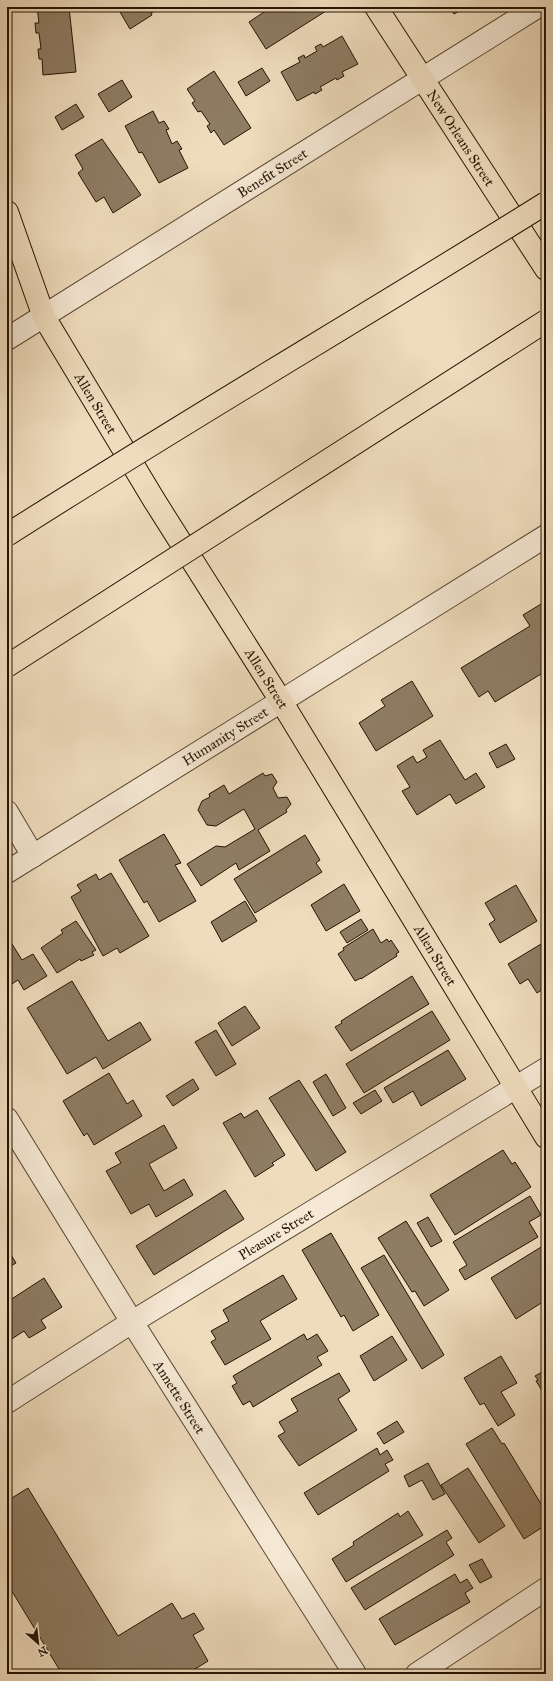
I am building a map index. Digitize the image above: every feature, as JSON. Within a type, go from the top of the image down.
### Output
[{"type":"main road","name":"New Orleans Street","points":[[376,7],[546,269]]},
{"type":"main road","points":[[7,535],[88,483],[392,300],[546,203]]},
{"type":"main road","name":"Allen Street","points":[[7,212],[44,317],[154,500],[281,701],[546,1137]]},
{"type":"main road","points":[[7,666],[546,321]]},
{"type":"street","name":"Benefit Street","points":[[7,339],[537,7]]},
{"type":"street","name":"Humanity Street","points":[[7,872],[546,536]]},
{"type":"street","points":[[7,812],[33,856]]},
{"type":"street","name":"Pleasure Street","points":[[7,1402],[132,1322],[546,1069]]},
{"type":"street","name":"Annette Street","points":[[7,1118],[132,1322],[355,1674]]},
{"type":"street","points":[[417,1674],[546,1589]]},
{"type":"building","points":[[37,7],[69,7],[76,72],[43,75],[42,59],[39,59],[38,49],[41,49],[39,33],[36,33],[35,23],[39,23]]},
{"type":"building","points":[[117,7],[162,7],[151,13],[152,15],[130,29]]},
{"type":"building","points":[[266,7],[323,7],[326,11],[266,49],[249,22],[264,12],[263,9]]},
{"type":"building","points":[[450,7],[466,7],[454,14]]},
{"type":"building","points":[[342,36],[358,64],[342,72],[344,76],[337,80],[336,78],[320,87],[322,90],[315,94],[314,92],[297,101],[281,72],[300,62],[298,58],[304,55],[305,58],[317,51],[315,47],[321,44],[323,47]]},
{"type":"building","points":[[262,68],[270,81],[246,96],[238,82]]},
{"type":"building","points":[[214,71],[251,128],[224,145],[214,130],[211,133],[207,126],[210,124],[201,111],[198,112],[192,103],[195,101],[187,89]]},
{"type":"building","points":[[122,80],[132,97],[109,112],[98,94]]},
{"type":"building","points":[[76,104],[84,117],[62,130],[55,117]]},
{"type":"building","points":[[153,111],[159,123],[164,121],[169,129],[166,130],[172,144],[177,141],[182,149],[179,150],[188,168],[159,183],[142,152],[139,153],[125,126]]},
{"type":"building","points":[[102,139],[141,195],[113,213],[104,197],[96,202],[78,173],[83,169],[75,155]]},
{"type":"building","points":[[546,601],[546,671],[495,702],[488,691],[479,697],[461,668],[530,626],[523,615]]},
{"type":"building","points":[[412,681],[433,716],[376,751],[359,723],[385,706],[381,700]]},
{"type":"building","points":[[440,740],[465,780],[476,773],[485,787],[456,804],[450,794],[417,815],[402,791],[410,787],[397,766],[413,756],[417,763],[427,757],[423,750]]},
{"type":"building","points":[[506,744],[515,759],[497,768],[489,753]]},
{"type":"building","points":[[263,773],[265,776],[272,774],[277,782],[273,788],[278,798],[287,797],[291,804],[286,810],[287,812],[258,830],[270,851],[239,870],[236,863],[201,886],[187,864],[216,846],[225,847],[255,829],[244,809],[216,826],[207,825],[198,810],[202,801],[210,797],[209,794],[224,785],[229,794]]},
{"type":"building","points":[[164,834],[181,863],[175,865],[196,901],[159,922],[147,901],[144,903],[119,860]]},
{"type":"building","points":[[305,835],[320,860],[316,863],[322,872],[255,913],[234,879]]},
{"type":"building","points":[[111,873],[149,936],[120,953],[117,948],[103,956],[71,897],[81,891],[77,885],[96,874],[99,880]]},
{"type":"building","points":[[344,884],[360,911],[326,931],[311,905]]},
{"type":"building","points":[[516,885],[537,921],[500,943],[489,924],[495,920],[485,903]]},
{"type":"building","points":[[245,901],[257,921],[222,942],[211,922]]},
{"type":"building","points":[[361,919],[368,930],[347,943],[340,932]]},
{"type":"building","points":[[76,921],[96,950],[92,952],[94,955],[81,961],[80,959],[57,973],[41,948],[63,933],[61,930]]},
{"type":"building","points":[[373,929],[381,943],[387,939],[389,942],[391,940],[399,952],[396,954],[397,956],[361,979],[355,981],[338,954],[344,950],[343,948]]},
{"type":"building","points":[[7,936],[22,960],[33,954],[47,976],[24,990],[18,980],[7,987]]},
{"type":"building","points":[[546,941],[546,987],[537,993],[528,979],[520,984],[508,964]]},
{"type":"building","points":[[412,976],[429,1004],[351,1051],[335,1027],[342,1023],[341,1021]]},
{"type":"building","points":[[72,981],[108,1041],[140,1022],[151,1040],[103,1069],[96,1057],[67,1074],[27,1008]]},
{"type":"building","points":[[245,1006],[260,1028],[232,1046],[218,1023]]},
{"type":"building","points":[[432,1011],[450,1040],[364,1093],[346,1064]]},
{"type":"building","points":[[216,1030],[236,1064],[216,1076],[195,1042]]},
{"type":"building","points":[[448,1050],[466,1079],[421,1106],[413,1091],[393,1103],[384,1088]]},
{"type":"building","points":[[109,1073],[127,1104],[133,1100],[142,1116],[94,1145],[87,1133],[84,1136],[63,1101]]},
{"type":"building","points":[[326,1074],[346,1108],[333,1116],[313,1082]]},
{"type":"building","points":[[193,1079],[199,1089],[173,1106],[166,1096]]},
{"type":"building","points":[[299,1080],[346,1152],[316,1171],[269,1098]]},
{"type":"building","points":[[375,1090],[382,1101],[361,1114],[353,1103]]},
{"type":"building","points":[[257,1110],[285,1155],[272,1163],[274,1165],[255,1177],[223,1123],[241,1113],[244,1118]]},
{"type":"building","points":[[164,1125],[177,1148],[149,1164],[164,1191],[184,1179],[193,1195],[156,1217],[149,1204],[131,1214],[106,1171],[121,1163],[115,1153]]},
{"type":"building","points":[[503,1150],[512,1164],[515,1162],[531,1187],[455,1235],[430,1195]]},
{"type":"building","points":[[225,1190],[244,1219],[154,1275],[136,1246]]},
{"type":"building","points":[[530,1196],[541,1215],[529,1222],[538,1237],[465,1280],[459,1270],[467,1265],[453,1242]]},
{"type":"building","points":[[428,1217],[442,1241],[431,1247],[417,1223]]},
{"type":"building","points":[[406,1221],[449,1290],[424,1306],[415,1291],[412,1292],[378,1238]]},
{"type":"building","points":[[331,1233],[379,1315],[353,1331],[344,1315],[341,1317],[302,1250]]},
{"type":"building","points":[[546,1244],[546,1300],[516,1319],[491,1278]]},
{"type":"building","points":[[7,1248],[16,1263],[7,1268]]},
{"type":"building","points":[[384,1255],[444,1355],[422,1369],[361,1268]]},
{"type":"building","points":[[283,1275],[297,1299],[260,1321],[271,1339],[225,1365],[211,1342],[216,1339],[211,1331],[229,1321],[223,1310]]},
{"type":"building","points":[[44,1278],[62,1307],[41,1320],[46,1328],[29,1338],[24,1331],[7,1342],[7,1302]]},
{"type":"building","points":[[304,1334],[307,1340],[317,1334],[328,1351],[317,1357],[322,1365],[253,1407],[250,1401],[243,1405],[232,1386],[237,1383],[233,1376]]},
{"type":"building","points":[[392,1336],[407,1360],[374,1381],[360,1356]]},
{"type":"building","points":[[501,1356],[517,1383],[501,1392],[515,1415],[498,1426],[484,1403],[480,1405],[464,1378]]},
{"type":"building","points":[[546,1370],[546,1397],[536,1381],[538,1380],[535,1376]]},
{"type":"building","points":[[339,1373],[350,1391],[338,1399],[357,1430],[299,1466],[278,1436],[285,1432],[279,1422],[298,1411],[291,1399]]},
{"type":"building","points":[[397,1421],[404,1432],[384,1444],[377,1433]]},
{"type":"building","points":[[492,1428],[502,1444],[504,1443],[546,1512],[546,1525],[524,1539],[466,1444]]},
{"type":"building","points":[[377,1448],[380,1455],[387,1450],[393,1460],[385,1464],[389,1471],[318,1515],[304,1493]]},
{"type":"building","points":[[428,1463],[445,1494],[433,1500],[422,1480],[409,1487],[404,1476]]},
{"type":"building","points":[[468,1468],[505,1526],[479,1543],[441,1485]]},
{"type":"building","points":[[28,1488],[118,1636],[172,1603],[182,1619],[194,1613],[204,1629],[193,1635],[208,1661],[187,1674],[75,1674],[73,1671],[68,1674],[62,1674],[7,1583],[7,1501]]},
{"type":"building","points":[[408,1511],[423,1535],[346,1582],[332,1559],[354,1545],[353,1542],[398,1513],[400,1517]]},
{"type":"building","points":[[447,1530],[452,1538],[446,1542],[454,1555],[365,1610],[351,1588]]},
{"type":"building","points":[[482,1559],[492,1577],[480,1583],[469,1565]]},
{"type":"building","points":[[455,1574],[460,1583],[467,1579],[473,1588],[465,1593],[470,1602],[395,1645],[379,1619]]}]
